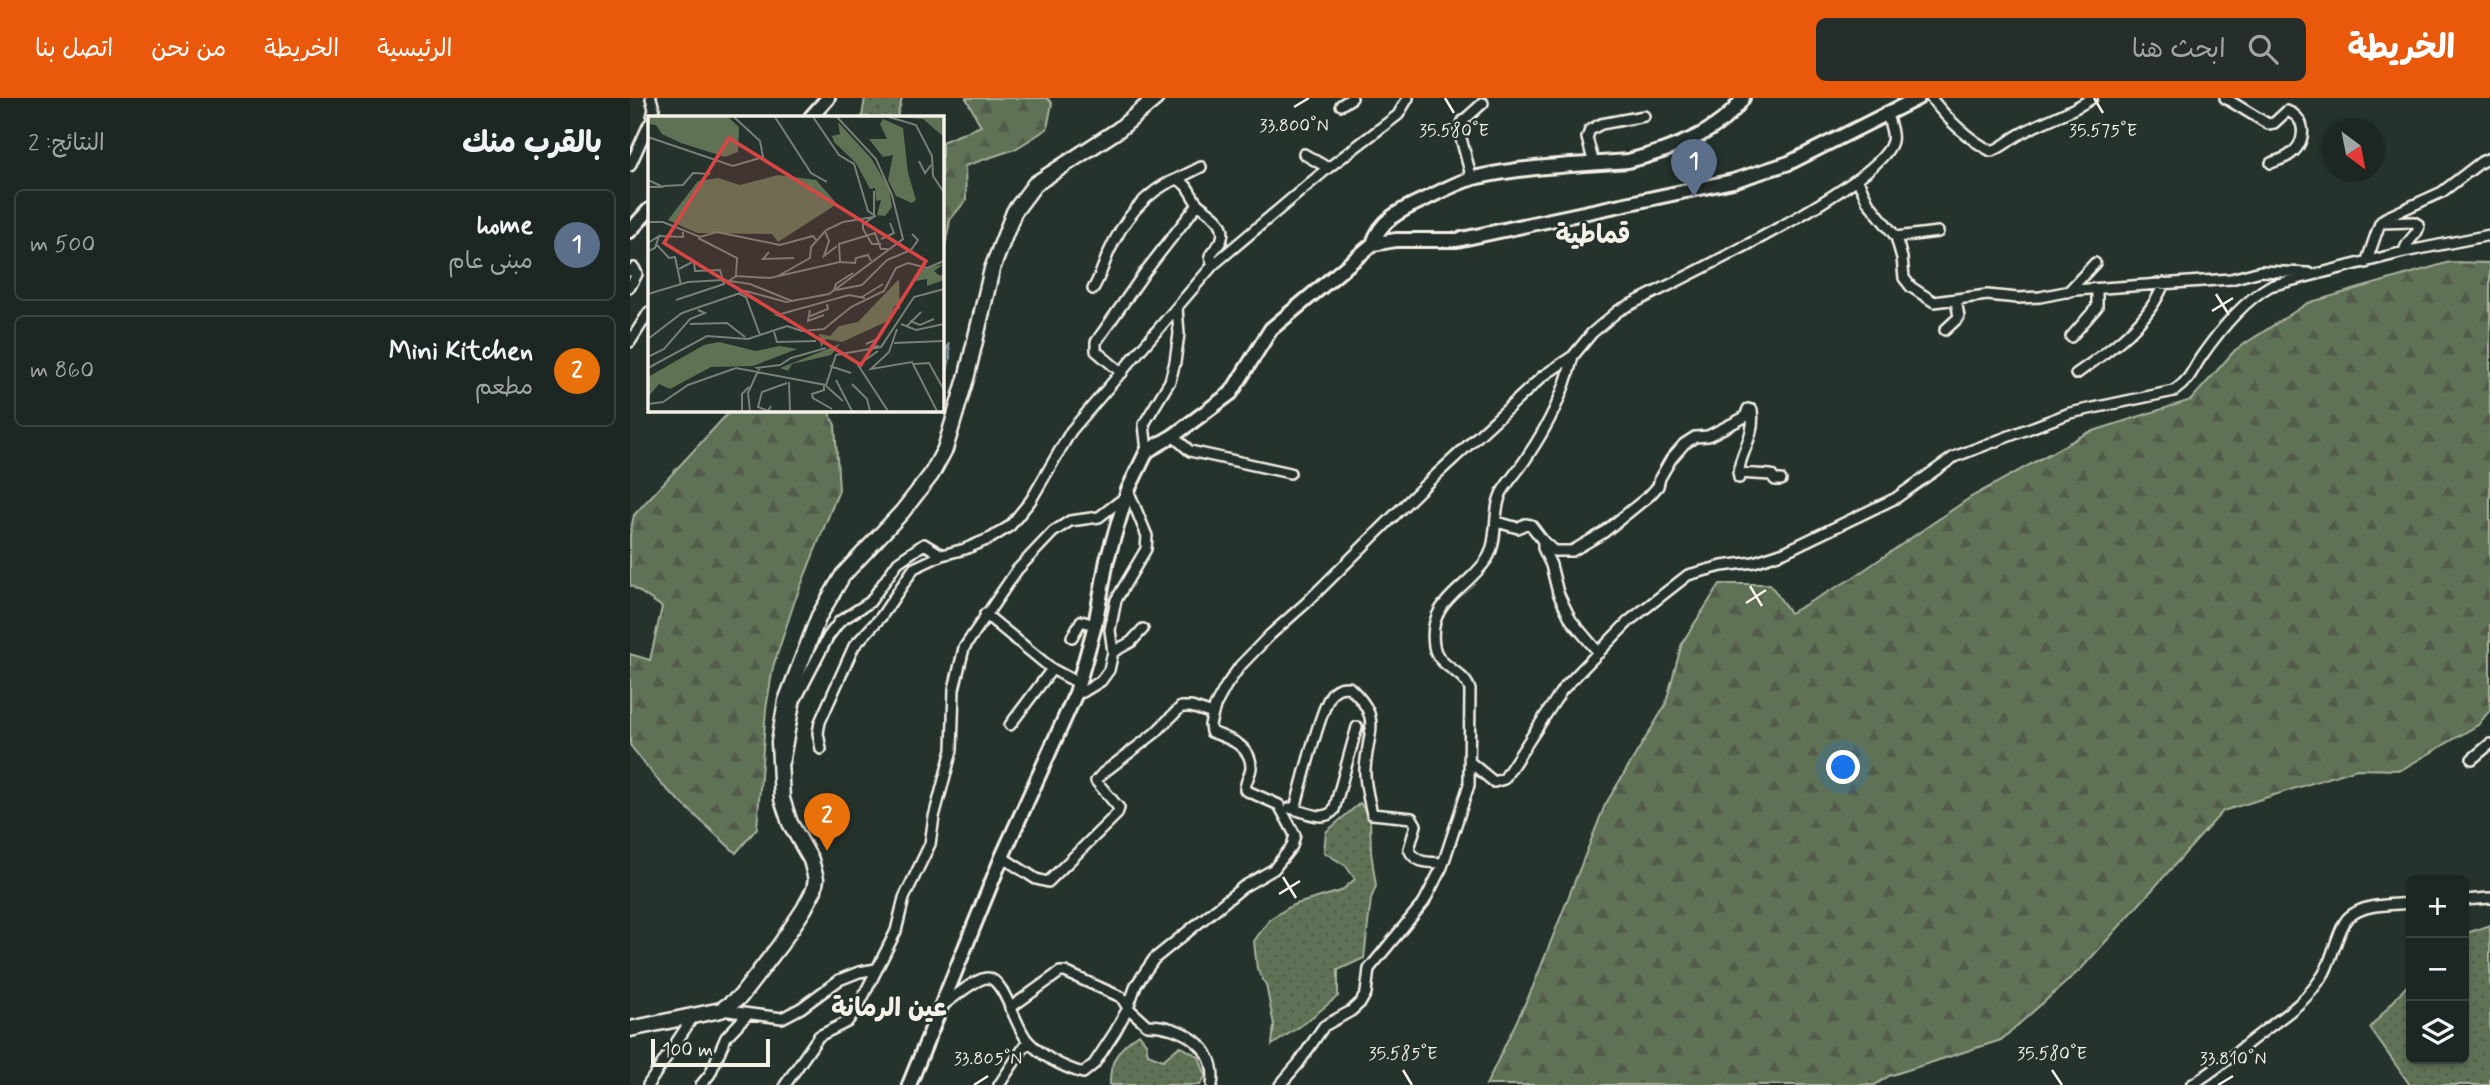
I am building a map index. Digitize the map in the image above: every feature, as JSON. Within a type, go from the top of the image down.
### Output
[{"type":"main road","points":[[812,116],[828,98]]},
{"type":"main road","points":[[630,1030],[720,1010],[740,997],[780,945],[814,890],[816,879],[811,860],[790,822],[782,799],[779,741],[786,701],[819,617],[843,575],[902,512],[931,475],[945,449],[967,375],[992,269],[1014,212],[1035,184],[1118,130],[1156,98]]},
{"type":"main road","points":[[1373,244],[1383,222],[1409,207],[1472,179],[1521,170],[1628,161],[1675,146],[1729,116],[1743,98]]},
{"type":"main road","points":[[909,1085],[1002,857],[1077,688],[1095,625],[1107,560],[1126,494],[1147,451],[1173,436],[1231,393],[1271,329],[1373,244],[1396,240],[1457,240],[1733,181],[1777,168],[1918,98]]},
{"type":"main road","points":[[630,231],[648,211]]},
{"type":"street","points":[[652,98],[652,116]]},
{"type":"street","points":[[1340,105],[1352,98]]},
{"type":"street","points":[[821,749],[818,733],[820,722],[854,646],[881,617],[914,569],[928,560],[965,549],[1010,526],[1031,500],[1071,431],[1213,265],[1328,168],[1398,115],[1408,98]]},
{"type":"street","points":[[1931,98],[1955,126],[1975,143],[1991,151],[2032,127],[2092,98]]},
{"type":"street","points":[[2225,98],[2268,124],[2274,123],[2287,111],[2300,120],[2303,128],[2301,142],[2287,156],[2271,163]]},
{"type":"street","points":[[1472,179],[1459,131],[1463,121],[1483,103]]},
{"type":"street","points":[[1357,727],[1334,810],[1329,816],[1323,817],[1279,805],[1245,790],[1251,765],[1249,757],[1236,743],[1211,732],[1213,714],[1226,686],[1240,666],[1424,486],[1543,376],[1573,356],[1592,333],[1618,311],[1807,212],[1857,179],[1889,147],[1892,135],[1887,115]]},
{"type":"street","points":[[1594,164],[1587,138],[1590,130],[1601,124],[1644,116]]},
{"type":"street","points":[[630,166],[648,126]]},
{"type":"street","points":[[1304,154],[1328,168]]},
{"type":"street","points":[[2366,263],[2380,223],[2391,214],[2442,192],[2490,158]]},
{"type":"street","points":[[1093,289],[1114,243],[1134,210],[1158,189],[1201,167]]},
{"type":"street","points":[[1177,179],[1189,188],[1198,204],[1217,220],[1222,230],[1223,237],[1212,252],[1213,265]]},
{"type":"street","points":[[1857,179],[1868,201],[1896,237],[1904,278],[1910,287],[1934,302],[1987,295],[2018,298],[2231,279],[2261,271],[2319,273]]},
{"type":"street","points":[[1122,373],[1097,351],[1096,342],[1145,272],[1198,204]]},
{"type":"street","points":[[2380,223],[2414,222],[2418,225],[2417,233],[2406,243],[2404,252]]},
{"type":"street","points":[[1896,237],[1938,232]]},
{"type":"street","points":[[1471,763],[1494,782],[1504,779],[1562,690],[1629,621],[1688,575],[1722,566],[1754,562],[1784,552],[1896,498],[1954,457],[2070,414],[2174,391],[2186,382],[2199,359],[2251,297],[2270,286],[2404,252],[2490,235]]},
{"type":"street","points":[[2068,292],[2095,263]]},
{"type":"street","points":[[630,271],[634,268],[637,274],[630,287]]},
{"type":"street","points":[[2076,374],[2126,336],[2159,296],[2164,283]]},
{"type":"street","points":[[2071,337],[2097,307],[2097,289]]},
{"type":"street","points":[[1945,330],[1959,317],[1955,300]]},
{"type":"street","points":[[1147,451],[1144,424],[1170,381],[1175,362],[1179,334],[1177,308]]},
{"type":"street","points":[[630,342],[648,314]]},
{"type":"street","points":[[1280,1085],[1324,1026],[1351,1011],[1361,1002],[1366,992],[1369,969],[1424,902],[1443,863],[1468,793],[1471,763],[1469,685],[1442,662],[1436,653],[1433,637],[1435,616],[1448,598],[1488,557],[1502,492],[1527,458],[1555,411],[1565,389],[1573,356]]},
{"type":"street","points":[[1497,522],[1518,528],[1525,524],[1531,525],[1553,551],[1572,551],[1603,533],[1650,495],[1658,486],[1671,459],[1684,444],[1695,437],[1708,436],[1745,417],[1748,409],[1752,410],[1753,429],[1739,475],[1771,475],[1775,480],[1781,480]]},
{"type":"street","points":[[1173,436],[1190,451],[1290,473]]},
{"type":"street","points":[[785,1085],[820,1037],[846,1022],[858,1007],[896,930],[904,898],[930,844],[934,817],[952,750],[954,689],[964,648],[985,614],[1017,570],[1053,532],[1070,520],[1099,516],[1126,494],[1147,536],[1146,549],[1116,600],[1110,630],[1113,652],[1109,670],[1101,681],[1083,692],[985,614]]},
{"type":"street","points":[[1542,541],[1558,593],[1571,620],[1598,653]]},
{"type":"street","points":[[780,776],[795,701],[828,637],[840,621],[870,602],[898,562],[908,553],[924,544],[942,555]]},
{"type":"street","points":[[1072,637],[1081,621],[1095,625]]},
{"type":"street","points":[[1113,652],[1131,642],[1143,629]]},
{"type":"street","points":[[1010,725],[1052,669]]},
{"type":"street","points":[[1295,809],[1317,733],[1332,693],[1340,687],[1349,687],[1360,696],[1372,716],[1365,772],[1372,814],[1412,818],[1416,825],[1409,849],[1413,858],[1418,861],[1443,863]]},
{"type":"street","points":[[1002,857],[1036,879],[1048,882],[1118,814],[1119,808],[1115,800],[1096,781],[1103,773],[1156,733],[1181,708],[1191,707],[1213,714]]},
{"type":"street","points":[[2472,759],[2490,744]]},
{"type":"street","points":[[940,1007],[979,979],[988,978],[997,982],[1028,1041],[1060,1066],[1083,1073],[1094,1064],[1128,1008],[1136,985],[1154,959],[1243,887],[1274,869],[1292,846],[1296,835],[1279,805]]},
{"type":"street","points":[[2469,900],[2490,898]]},
{"type":"street","points":[[2191,1085],[2231,1059],[2306,999],[2332,959],[2345,920],[2352,914],[2374,906],[2406,903]]},
{"type":"street","points":[[720,1010],[782,1018],[801,1008],[839,980],[876,969]]},
{"type":"street","points":[[1010,1009],[1060,972],[1065,972],[1121,997],[1128,1008],[1147,1025],[1164,1026],[1192,1036],[1205,1052],[1214,1076],[1212,1085]]},
{"type":"street","points":[[701,1085],[710,1074],[726,1037],[747,1015]]},
{"type":"street","points":[[648,1085],[693,1017]]},
{"type":"street","points":[[999,1085],[1028,1041]]},
{"type":"green space","points":[[865,98],[902,98],[897,116],[862,116]]},
{"type":"green space","points":[[966,98],[1047,98],[1052,103],[1047,129],[1015,149],[965,166],[966,200],[950,220],[943,258],[943,142],[981,126]]},
{"type":"green space","points":[[2450,262],[2490,263],[2490,710],[2478,725],[2401,770],[2357,769],[2223,811],[2082,968],[2001,1040],[1889,1076],[1875,1085],[1486,1085],[1532,989],[1605,805],[1665,706],[1682,643],[1720,584],[1770,584],[1790,613],[1851,579],[1971,497],[2087,433],[2191,400],[2235,350],[2308,303]]},
{"type":"green space","points":[[730,411],[828,411],[835,425],[839,490],[794,603],[773,667],[766,709],[757,828],[736,853],[661,784],[630,745],[630,654],[650,660],[662,607],[630,585],[630,534],[634,515]]},
{"type":"green space","points":[[1360,803],[1370,818],[1376,886],[1371,899],[1364,958],[1338,970],[1338,996],[1272,1045],[1274,1025],[1266,985],[1257,969],[1254,941],[1270,919],[1293,905],[1341,891],[1355,879],[1346,866],[1324,852],[1326,832]]},
{"type":"green space","points":[[2490,925],[2490,1085],[2410,1085],[2370,1028],[2406,987],[2406,1064],[2469,1064],[2469,932]]},
{"type":"green space","points":[[1139,1034],[1146,1043],[1148,1054],[1163,1060],[1180,1046],[1199,1057],[1206,1076],[1200,1085],[1110,1085],[1113,1062],[1126,1044]]},
{"type":"water","points":[[949,343],[950,358],[946,375],[943,376],[943,351],[947,349]]},
{"type":"place","name":"home","points":[[1694,197]]},
{"type":"place","name":"Mini Kitchen","points":[[827,851]]},
{"type":"district","name":"قماطية","points":[[1593,234]]},
{"type":"district","name":"عين الرمانة","points":[[889,1007]]}]
